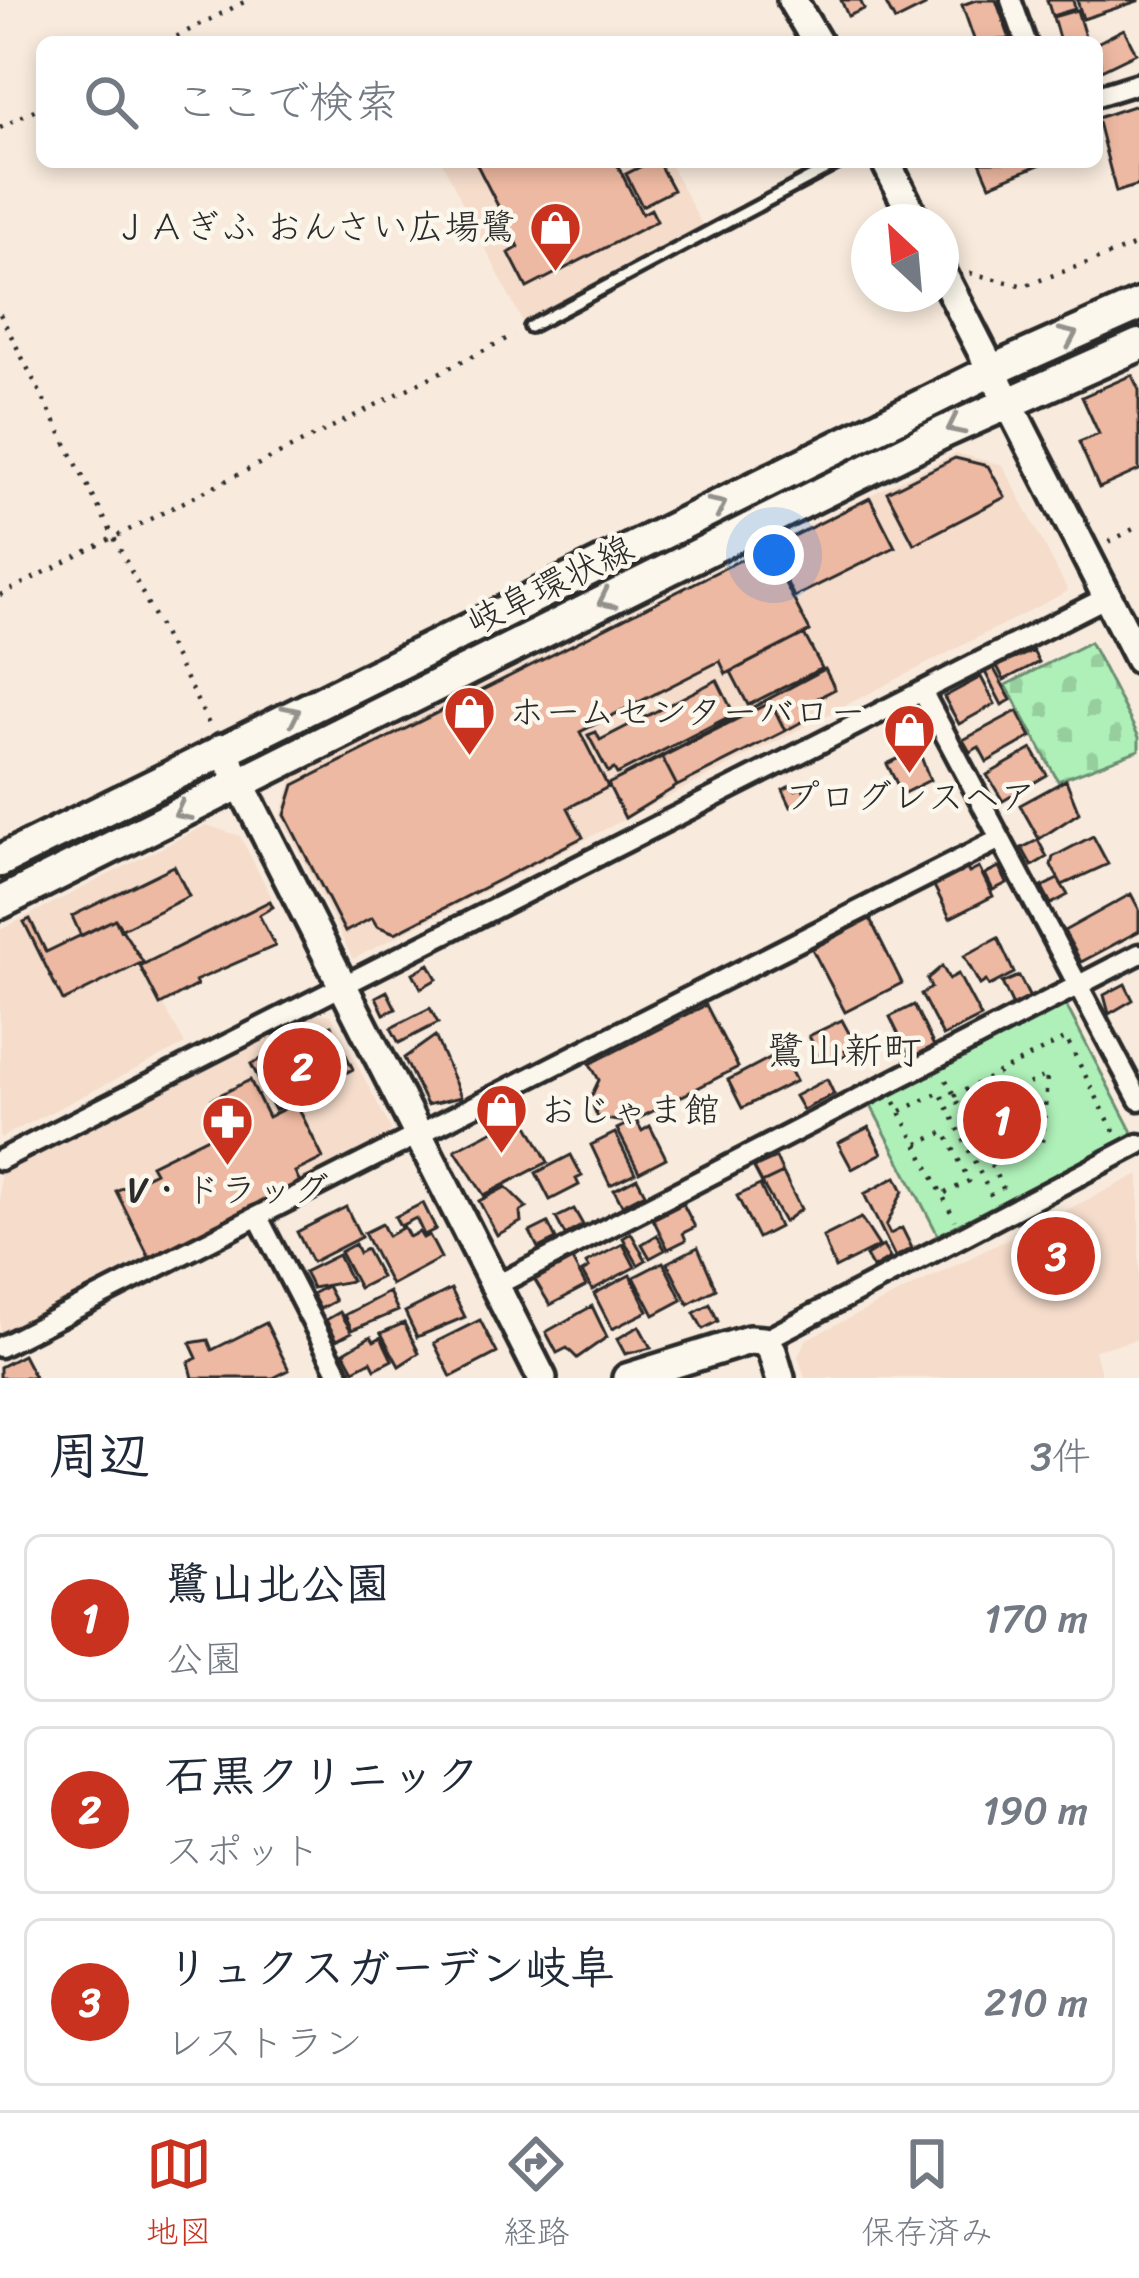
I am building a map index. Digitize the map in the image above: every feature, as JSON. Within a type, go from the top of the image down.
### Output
[{"type":"main road","name":"岐阜環状線","points":[[0,861],[991,371],[1139,305]]},
{"type":"main road","name":"岐阜環状線","points":[[0,904],[1006,401],[1139,344]]},
{"type":"street","points":[[792,0],[813,36]]},
{"type":"street","points":[[1011,0],[1024,36]]},
{"type":"street","points":[[1103,94],[1139,82]]},
{"type":"street","points":[[890,168],[917,204]]},
{"type":"street","points":[[959,277],[991,371],[1139,659]]},
{"type":"street","points":[[0,1160],[1107,597]]},
{"type":"street","points":[[922,691],[1139,1100]]},
{"type":"street","points":[[222,748],[542,1378]]},
{"type":"street","points":[[0,1347],[1000,838]]},
{"type":"street","points":[[495,1286],[1139,954]]},
{"type":"street","points":[[627,1378],[749,1340],[763,1341],[1004,1207],[1139,1144]]},
{"type":"street","points":[[258,1216],[341,1378]]},
{"type":"street","points":[[763,1341],[772,1351],[781,1378]]},
{"type":"lane","points":[[530,327],[829,168]]},
{"type":"path","points":[[178,36],[248,0]]},
{"type":"path","points":[[0,128],[36,109]]},
{"type":"path","points":[[959,266],[1024,286],[1139,244]]},
{"type":"path","points":[[0,314],[222,748]]},
{"type":"path","points":[[0,595],[530,327]]},
{"type":"path","points":[[1109,542],[1139,526]]},
{"type":"path","points":[[954,1096],[1066,1039],[1118,1138],[1100,1148]]},
{"type":"path","points":[[935,1059],[991,1166],[1004,1207]]},
{"type":"path","points":[[964,1115],[1047,1075],[1042,1142],[991,1166]]},
{"type":"path","points":[[956,1224],[901,1111],[940,1092],[1004,1207]]},
{"type":"path","points":[[918,1144],[945,1132],[969,1180],[942,1194]]},
{"type":"shaded area","name":"ＪＡぎふ おんさい広場鷺","points":[[445,168],[672,168],[702,225],[522,321]]},
{"type":"shaded area","points":[[956,453],[1003,465],[1068,591],[353,959],[281,816],[292,779]]},
{"type":"shaded area","points":[[206,825],[240,836],[272,898],[141,966],[185,1044],[0,1138],[0,930]]},
{"type":"shaded area","points":[[313,1013],[331,1015],[391,1129],[388,1139],[0,1335],[0,1171]]},
{"type":"shaded area","points":[[1139,1174],[1139,1339],[1095,1350],[1102,1378],[805,1378],[798,1356],[807,1339]]},
{"type":"green space","points":[[1090,642],[1139,737],[1139,750],[1058,781],[1006,685]]},
{"type":"green space","points":[[1066,1005],[1133,1134],[938,1235],[871,1106]]},
{"type":"building","points":[[841,0],[860,0],[864,9],[848,16]]},
{"type":"building","points":[[884,0],[922,0],[925,6],[895,21]]},
{"type":"building","points":[[996,0],[1009,36],[973,36],[962,5]]},
{"type":"building","points":[[1047,0],[1073,0],[1075,9],[1052,16]]},
{"type":"building","points":[[1077,0],[1138,0],[1138,1],[1083,19]]},
{"type":"building","points":[[1077,10],[1085,36],[1058,36],[1053,17]]},
{"type":"building","points":[[1124,29],[1136,53],[1103,69],[1103,40]]},
{"type":"building","points":[[1139,104],[1139,185],[1116,192],[1103,141],[1103,116]]},
{"type":"building","points":[[479,168],[619,168],[642,214],[651,209],[657,221],[527,288],[509,253],[519,247]]},
{"type":"building","points":[[638,168],[661,168],[673,190],[642,206],[626,174]]},
{"type":"building","points":[[983,168],[1031,168],[990,185]]},
{"type":"building","points":[[1132,375],[1139,390],[1139,470],[1099,488],[1079,442],[1099,434],[1082,397]]},
{"type":"building","points":[[955,458],[988,466],[1005,497],[914,544],[887,492]]},
{"type":"building","points":[[870,498],[895,547],[794,597],[770,548]]},
{"type":"building","name":"ホームセンターバロー","points":[[766,547],[810,631],[726,674],[720,661],[580,732],[608,787],[568,808],[583,837],[395,933],[377,926],[372,918],[345,932],[285,815],[294,785]]},
{"type":"building","points":[[804,634],[822,668],[748,705],[731,672]]},
{"type":"building","points":[[1033,651],[1039,662],[1004,680],[997,666]]},
{"type":"building","points":[[993,667],[1011,700],[1002,705],[985,672]]},
{"type":"building","points":[[825,669],[835,689],[801,707],[807,719],[785,731],[771,702],[608,784]]},
{"type":"building","points":[[981,677],[995,704],[959,724],[944,697]]},
{"type":"building","points":[[717,680],[734,714],[617,774],[614,769],[608,772],[588,735],[596,732],[600,740]]},
{"type":"building","points":[[771,702],[785,731],[677,786],[662,757]]},
{"type":"building","points":[[1017,711],[1031,737],[987,762],[979,747],[970,752],[963,740]]},
{"type":"building","name":"プログレスヘア","points":[[918,749],[930,780],[902,794],[887,764]]},
{"type":"building","points":[[1032,749],[1047,775],[1003,801],[987,775]]},
{"type":"building","points":[[662,757],[677,786],[625,818],[608,784]]},
{"type":"building","points":[[1066,780],[1079,813],[1039,839],[1020,805]]},
{"type":"building","points":[[792,785],[795,790],[802,787],[808,798],[791,807],[783,790]]},
{"type":"building","points":[[1093,836],[1108,864],[1062,885],[1051,865],[1053,857]]},
{"type":"building","points":[[1038,840],[1047,857],[1032,866],[1022,848]]},
{"type":"building","points":[[174,866],[189,896],[120,930],[115,919],[81,936],[72,916]]},
{"type":"building","points":[[966,867],[969,873],[979,868],[993,896],[950,918],[933,884]]},
{"type":"building","points":[[999,867],[1007,883],[993,890],[985,874]]},
{"type":"building","points":[[1058,879],[1068,895],[1051,904],[1042,887]]},
{"type":"building","points":[[1131,894],[1139,909],[1139,931],[1081,962],[1064,931]]},
{"type":"building","points":[[270,901],[273,907],[259,915],[275,946],[195,981],[197,985],[160,1005],[140,966]]},
{"type":"building","points":[[30,919],[46,952],[115,919],[143,962],[63,1001],[24,922]]},
{"type":"building","points":[[870,919],[902,983],[845,1012],[812,949]]},
{"type":"building","points":[[998,938],[1014,973],[989,986],[986,981],[980,985],[964,956]]},
{"type":"building","points":[[429,964],[437,979],[421,988],[413,973]]},
{"type":"building","points":[[942,966],[949,979],[958,974],[981,1017],[943,1036],[921,994],[931,988],[927,979]]},
{"type":"building","points":[[1019,976],[1030,998],[1013,1006],[1002,983]]},
{"type":"building","points":[[1125,984],[1133,1000],[1109,1014],[1104,995]]},
{"type":"building","points":[[387,991],[396,1009],[384,1014],[376,997]]},
{"type":"building","points":[[706,1005],[738,1067],[630,1123],[598,1118],[590,1099],[599,1080],[590,1064]]},
{"type":"building","points":[[914,1005],[934,1046],[910,1058],[890,1017]]},
{"type":"building","points":[[430,1008],[438,1023],[399,1043],[391,1028]]},
{"type":"building","points":[[842,1020],[856,1046],[845,1051],[847,1056],[822,1063],[809,1036]]},
{"type":"building","points":[[331,1025],[353,1069],[275,1110],[251,1064],[284,1048],[290,1031],[307,1037]]},
{"type":"building","points":[[435,1036],[461,1097],[427,1105],[404,1058]]},
{"type":"building","points":[[781,1052],[796,1081],[742,1108],[728,1080]]},
{"type":"building","points":[[827,1079],[834,1094],[803,1110],[795,1096]]},
{"type":"building","name":"V・ドラッグ","points":[[250,1080],[268,1117],[296,1103],[323,1158],[295,1172],[301,1184],[150,1259],[116,1191],[155,1172],[151,1165],[226,1128],[212,1099]]},
{"type":"building","name":"おじゃま館","points":[[523,1115],[548,1162],[484,1195],[455,1150]]},
{"type":"building","points":[[636,1120],[642,1131],[650,1126],[666,1158],[639,1172],[617,1129]]},
{"type":"building","points":[[869,1127],[882,1153],[852,1169],[838,1143]]},
{"type":"building","points":[[615,1133],[635,1173],[610,1185],[591,1145]]},
{"type":"building","points":[[571,1155],[582,1176],[576,1179],[579,1185],[550,1200],[536,1173]]},
{"type":"building","points":[[776,1158],[783,1173],[762,1183],[754,1168]]},
{"type":"building","points":[[783,1173],[801,1209],[784,1222],[762,1183]]},
{"type":"building","points":[[896,1177],[903,1191],[886,1226],[890,1234],[902,1228],[912,1248],[895,1257],[864,1194]]},
{"type":"building","points":[[637,1178],[645,1193],[622,1205],[614,1190]]},
{"type":"building","points":[[760,1185],[779,1227],[758,1238],[737,1196]]},
{"type":"building","points":[[506,1187],[527,1208],[520,1212],[521,1222],[497,1235],[479,1201]]},
{"type":"building","points":[[423,1203],[436,1229],[424,1235],[416,1218],[400,1226],[395,1217]]},
{"type":"building","points":[[683,1204],[695,1227],[683,1233],[686,1240],[668,1249],[653,1219]]},
{"type":"building","points":[[346,1207],[361,1237],[312,1262],[297,1232]]},
{"type":"building","points":[[574,1209],[583,1225],[565,1235],[556,1218]]},
{"type":"building","points":[[861,1218],[879,1246],[835,1268],[823,1237]]},
{"type":"building","points":[[548,1223],[556,1239],[538,1248],[530,1232]]},
{"type":"building","points":[[382,1224],[388,1236],[404,1227],[409,1237],[419,1232],[423,1238],[429,1235],[441,1258],[391,1285],[364,1233]]},
{"type":"building","points":[[631,1233],[646,1260],[638,1265],[623,1238]]},
{"type":"building","points":[[657,1235],[665,1250],[650,1258],[642,1244]]},
{"type":"building","points":[[355,1244],[359,1253],[366,1249],[381,1277],[359,1288],[340,1252]]},
{"type":"building","points":[[623,1244],[635,1267],[592,1290],[582,1272],[589,1268],[586,1263]]},
{"type":"building","points":[[883,1246],[890,1258],[873,1268],[866,1256]]},
{"type":"building","points":[[698,1247],[716,1289],[688,1304],[667,1263]]},
{"type":"building","points":[[338,1255],[351,1281],[312,1288],[304,1272]]},
{"type":"building","points":[[572,1260],[586,1286],[550,1305],[535,1280]]},
{"type":"building","points":[[663,1262],[682,1300],[654,1315],[634,1277]]},
{"type":"building","points":[[630,1275],[648,1311],[612,1329],[594,1294]]},
{"type":"building","points":[[327,1286],[335,1301],[320,1309],[312,1294]]},
{"type":"building","points":[[451,1289],[465,1317],[417,1337],[405,1312]]},
{"type":"building","points":[[389,1292],[398,1311],[352,1330],[345,1315]]},
{"type":"building","points":[[710,1304],[718,1321],[703,1329],[694,1313]]},
{"type":"building","points":[[592,1306],[607,1337],[577,1358],[567,1348],[557,1353],[546,1332]]},
{"type":"building","points":[[340,1312],[352,1332],[337,1340],[326,1320]]},
{"type":"building","points":[[480,1320],[497,1353],[451,1377],[434,1343]]},
{"type":"building","points":[[266,1323],[289,1370],[273,1378],[193,1378],[189,1362],[197,1358],[190,1343],[208,1340],[212,1350]]},
{"type":"building","points":[[404,1323],[419,1353],[399,1366],[381,1333]]},
{"type":"building","points":[[639,1326],[651,1348],[625,1354],[617,1339]]},
{"type":"building","points":[[371,1336],[374,1341],[381,1337],[392,1360],[375,1369],[371,1361],[354,1370],[344,1352]]},
{"type":"building","points":[[23,1355],[35,1378],[0,1378],[0,1367]]},
{"type":"place","name":"ＪＡぎふ おんさい広場鷺","points":[[555,273]]},
{"type":"place","name":"ホームセンターバロー","points":[[470,758]]},
{"type":"place","name":"プログレスヘア","points":[[910,775]]},
{"type":"place","name":"石黒クリニック","points":[[302,1067]]},
{"type":"place","name":"鷺山北公園","points":[[1002,1120]]},
{"type":"place","name":"おじゃま館","points":[[501,1156]]},
{"type":"place","name":"V・ドラッグ","points":[[228,1168]]},
{"type":"place","name":"リュクスガーデン岐阜","points":[[1056,1256]]},
{"type":"district","name":"鷺山新町","points":[[844,1050]]}]
